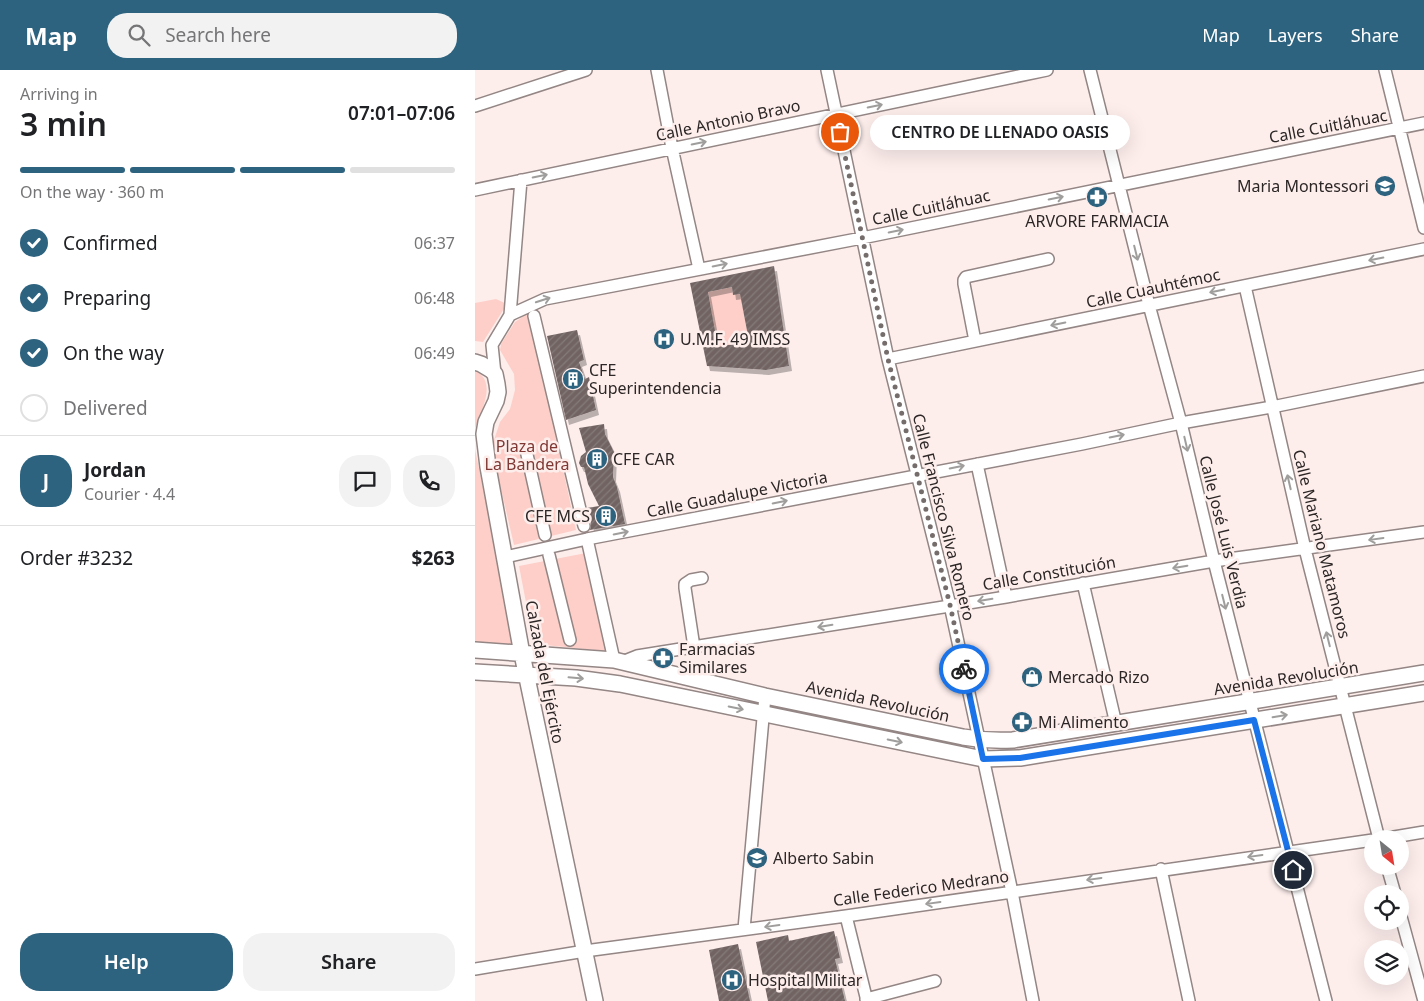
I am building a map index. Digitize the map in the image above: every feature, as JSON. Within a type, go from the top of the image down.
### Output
[{"type":"main road","points":[[475,362],[487,367],[495,374]]},
{"type":"main road","name":"Calzada del Ejército","points":[[495,374],[498,392],[486,422],[484,445],[522,654],[595,1001]]},
{"type":"main road","name":"Avenida Revolución","points":[[475,650],[618,661],[765,696],[979,740],[1013,740],[1424,674]]},
{"type":"main road","points":[[475,672],[593,680],[983,759],[1020,758],[1424,693]]},
{"type":"street","points":[[475,106],[586,70]]},
{"type":"street","points":[[657,70],[699,269]]},
{"type":"street","name":"Calle Francisco Silva Romero","points":[[827,70],[888,359],[950,605],[1012,892],[1033,1001]]},
{"type":"street","name":"Calle Antonio Bravo","points":[[475,190],[1047,70]]},
{"type":"street","name":"Calle José Luis Verdia","points":[[1090,70],[1326,1001]]},
{"type":"street","points":[[1385,70],[1424,228]]},
{"type":"street","name":"Calle Cuitláhuac","points":[[510,315],[545,299],[862,238],[1424,123]]},
{"type":"street","points":[[495,374],[492,344],[510,315],[521,180]]},
{"type":"street","name":"Calle Cuauhtémoc","points":[[888,359],[1424,249]]},
{"type":"street","points":[[975,341],[964,284],[966,277],[1048,259]]},
{"type":"street","name":"Calle Mariano Matamoros","points":[[1245,286],[1305,549],[1379,830]]},
{"type":"street","points":[[534,316],[584,526]]},
{"type":"street","name":"Calle Guadalupe Victoria","points":[[505,557],[587,539],[1082,444],[1181,423],[1273,407],[1424,376]]},
{"type":"street","points":[[526,450],[545,535]]},
{"type":"street","points":[[977,464],[1006,597]]},
{"type":"street","name":"Calle Constitución","points":[[618,661],[637,656],[1006,597],[1214,561],[1424,532]]},
{"type":"street","points":[[587,539],[618,661]]},
{"type":"street","points":[[549,555],[570,640]]},
{"type":"street","points":[[694,647],[685,584],[691,580],[703,578]]},
{"type":"street","points":[[1083,583],[1115,724]]},
{"type":"street","points":[[744,930],[765,696]]},
{"type":"street","points":[[1409,834],[1424,832]]},
{"type":"street","name":"Calle Federico Medrano","points":[[475,969],[585,951],[846,916],[1364,841]]},
{"type":"street","points":[[1161,870],[1189,1001]]},
{"type":"street","points":[[846,916],[867,1000],[935,982]]},
{"type":"street","points":[[1405,930],[1424,1001]]},
{"type":"green space","points":[[732,287],[733,295],[740,293],[749,341],[718,347],[708,292]]},
{"type":"green space","points":[[496,299],[507,304],[483,342],[475,341],[475,303]]},
{"type":"green space","name":"Plaza de La Bandera","points":[[530,312],[576,530],[514,545],[494,459],[494,440],[500,422],[510,409],[515,390],[514,374],[500,350],[501,344],[515,322]]},
{"type":"green space","name":"Plaza de La Bandera","points":[[475,371],[486,382],[487,389],[484,405],[475,429]]},
{"type":"green space","name":"Plaza de La Bandera","points":[[475,449],[503,585],[514,645],[475,642]]},
{"type":"green space","points":[[586,553],[606,651],[534,644],[519,566]]},
{"type":"building","points":[[774,266],[789,366],[766,370],[707,366],[690,283]],"holes":[[[732,287],[733,295],[740,294],[749,341],[718,347],[708,292]]]},
{"type":"building","name":"CFE Superintendencia","points":[[577,330],[584,360],[579,362],[585,379],[589,377],[596,410],[566,420],[547,336]]},
{"type":"building","name":"CFE CAR","points":[[604,424],[605,434],[614,452],[613,477],[625,524],[590,530],[591,524],[587,508],[599,506],[588,484],[584,467],[581,467],[579,463],[581,456],[586,452],[579,428]]},
{"type":"building","points":[[834,931],[840,958],[835,959],[845,1001],[768,1001],[756,942],[788,935],[789,941]]},
{"type":"building","points":[[738,944],[750,1001],[719,1001],[709,950]]},
{"type":"way so far","points":[[840,132],[888,359],[950,605],[964,669]]},
{"type":"place","name":"CENTRO DE LLENADO OASIS","points":[[840,132]]},
{"type":"place","name":"Maria Montessori","points":[[1385,186]]},
{"type":"place","name":"ARVORE FARMACIA","points":[[1097,197]]},
{"type":"place","name":"U.M.F. 49 IMSS","points":[[664,339]]},
{"type":"place","name":"CFE Superintendencia","points":[[573,379]]},
{"type":"place","name":"CFE CAR","points":[[597,459]]},
{"type":"place","name":"CFE MCS","points":[[606,516]]},
{"type":"place","name":"Farmacias Similares","points":[[663,658]]},
{"type":"place","name":"Mercado Rizo","points":[[1032,677]]},
{"type":"place","name":"Mi Alimento","points":[[1022,722]]},
{"type":"place","name":"Alberto Sabin","points":[[757,858]]},
{"type":"place","name":"Hospital Militar","points":[[732,980]]},
{"type":"route","points":[[964,669],[983,759],[1020,758],[1254,720],[1293,870]]}]
